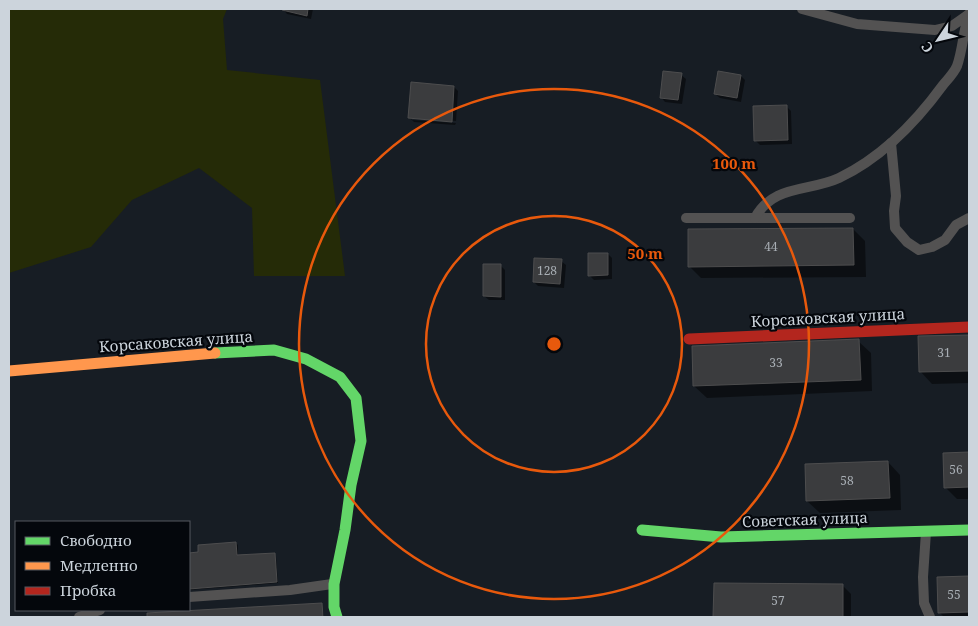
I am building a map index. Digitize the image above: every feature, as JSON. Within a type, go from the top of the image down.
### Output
[{"type":"street","name":"Корсаковская улица","points":[[689,339],[969,327]]},
{"type":"street","name":"Корсаковская улица","points":[[9,371],[240,351],[274,350],[306,359],[340,377],[356,398],[362,441],[351,485],[345,530],[334,584]]},
{"type":"street","name":"Советская улица","points":[[642,530],[721,537],[969,530]]},
{"type":"street","points":[[334,584],[334,606],[337,617]]},
{"type":"lane","points":[[802,9],[857,24],[935,30],[952,26],[969,14]]},
{"type":"lane","points":[[756,218],[762,206],[779,195],[836,180],[859,168],[890,142],[938,93],[956,67],[969,9]]},
{"type":"lane","points":[[890,142],[896,196],[894,211],[896,228],[907,242],[919,250],[932,247],[945,240],[956,225],[969,218]]},
{"type":"lane","points":[[686,218],[850,218]]},
{"type":"lane","points":[[926,531],[923,586],[924,603],[930,617]]},
{"type":"lane","points":[[190,597],[290,590],[334,584]]},
{"type":"lane","points":[[79,617],[97,611]]},
{"type":"green space","points":[[9,9],[227,9],[223,19],[227,70],[320,80],[345,276],[254,276],[252,208],[199,168],[132,200],[91,247],[9,273]]},
{"type":"building","points":[[282,9],[308,9],[307,16]]},
{"type":"building","points":[[663,71],[682,73],[678,100],[660,98]]},
{"type":"building","points":[[718,71],[741,75],[737,98],[714,94]]},
{"type":"building","points":[[411,82],[454,86],[452,122],[408,118]]},
{"type":"building","points":[[787,105],[788,140],[754,141],[753,106]]},
{"type":"building","points":[[853,228],[854,265],[688,267],[688,229]]},
{"type":"building","points":[[588,253],[608,253],[608,275],[588,276]]},
{"type":"building","points":[[534,258],[562,259],[560,284],[533,282]]},
{"type":"building","points":[[483,264],[501,264],[501,297],[483,296]]},
{"type":"building","points":[[969,335],[969,371],[919,372],[918,336]]},
{"type":"building","points":[[859,339],[861,380],[693,386],[692,346]]},
{"type":"building","points":[[969,452],[969,487],[944,488],[943,453]]},
{"type":"building","points":[[888,461],[890,498],[806,501],[805,464]]},
{"type":"building","points":[[236,542],[237,555],[275,553],[277,582],[190,589],[190,553],[198,552],[198,545]]},
{"type":"building","points":[[969,576],[969,612],[938,613],[937,577]]},
{"type":"building","points":[[714,583],[843,584],[843,617],[713,617]]},
{"type":"building","points":[[322,603],[323,617],[147,617],[147,613]]},
{"type":"traffic: fast","points":[[215,353],[274,350],[306,359],[340,377],[356,398],[361,441],[351,485],[345,530],[334,584],[334,607],[337,617]]},
{"type":"traffic: fast","points":[[642,530],[721,537],[969,530]]},
{"type":"traffic: slow","points":[[9,371],[215,353]]},
{"type":"traffic: jam","points":[[689,339],[969,327]]}]
